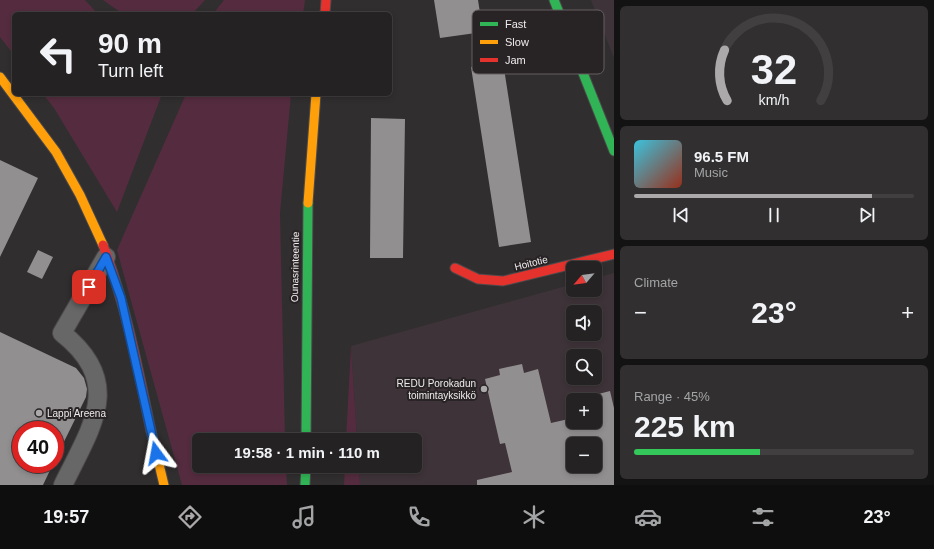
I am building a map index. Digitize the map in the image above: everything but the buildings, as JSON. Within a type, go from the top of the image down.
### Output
[{"type":"street","points":[[325,12],[326,0]]},
{"type":"street","points":[[554,0],[558,10]]},
{"type":"street","points":[[583,74],[614,151]]},
{"type":"street","points":[[0,77],[12,92]]},
{"type":"street","points":[[15,96],[48,139],[63,162],[93,222],[121,298],[164,485]]},
{"type":"street","name":"Ounasrinteentie","points":[[306,433],[306,248],[310,147],[316,96]]},
{"type":"street","name":"Hoitotie","points":[[455,268],[473,278],[486,282],[503,281],[614,254]]},
{"type":"street","points":[[63,485],[94,421],[98,405],[98,390],[89,363],[78,346],[62,333],[106,257]]},
{"type":"street","points":[[305,485],[306,473]]},
{"type":"shaded area","points":[[0,0],[85,0],[96,12],[12,12],[12,52],[0,37]]},
{"type":"shaded area","points":[[103,0],[205,0],[194,12],[120,12]]},
{"type":"shaded area","points":[[224,0],[305,0],[303,12],[215,12]]},
{"type":"shaded area","points":[[591,0],[614,0],[614,58],[604,33],[604,10],[595,10]]},
{"type":"shaded area","points":[[45,96],[161,96],[117,212],[54,108]]},
{"type":"shaded area","points":[[185,96],[291,96],[280,213],[285,433],[192,433],[192,473],[286,473],[287,485],[182,485],[117,250]]},
{"type":"shaded area","name":"REDU Porokadun toimintayksikkö","points":[[614,273],[614,485],[360,485],[359,473],[422,473],[422,433],[357,433],[351,346],[566,286],[566,297],[602,297],[602,276]]},
{"type":"shaded area","points":[[351,346],[357,433],[346,433]]},
{"type":"shaded area","points":[[345,473],[359,473],[360,485],[344,485]]},
{"type":"traffic: fast","points":[[554,0],[558,10]]},
{"type":"traffic: fast","points":[[583,74],[614,151]]},
{"type":"traffic: fast","points":[[306,433],[308,203]]},
{"type":"traffic: fast","points":[[305,485],[306,473]]},
{"type":"traffic: slow","points":[[0,77],[12,93]]},
{"type":"traffic: slow","points":[[14,96],[56,152],[80,195],[103,245]]},
{"type":"traffic: slow","points":[[308,203],[316,96]]},
{"type":"traffic: slow","points":[[151,431],[164,485]]},
{"type":"traffic: jam","points":[[325,12],[326,0]]},
{"type":"traffic: jam","points":[[103,245],[125,314],[151,431]]},
{"type":"traffic: jam","points":[[455,268],[478,279],[503,281],[614,254]]},
{"type":"place","name":"REDU Porokadun toimintayksikkö","points":[[484,389]]},
{"type":"place","name":"Lappi Areena","points":[[39,413]]},
{"type":"route","points":[[89,287],[106,257],[121,298],[156,453]]}]
